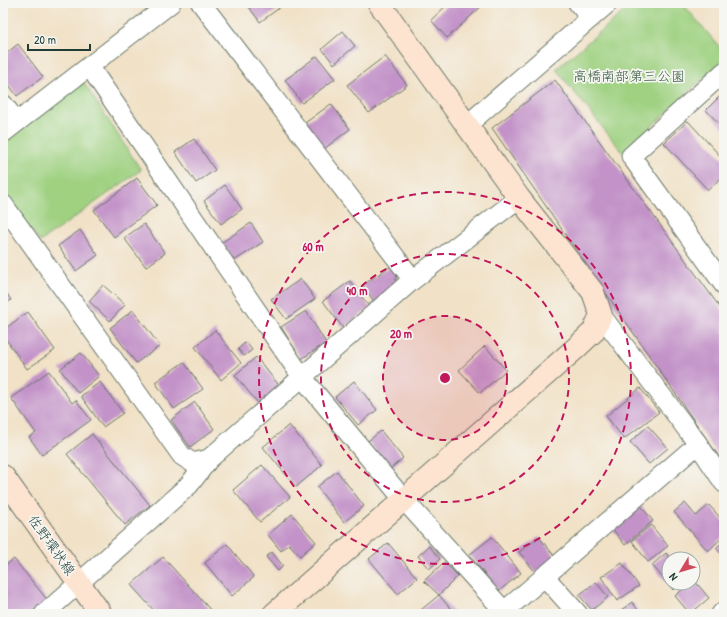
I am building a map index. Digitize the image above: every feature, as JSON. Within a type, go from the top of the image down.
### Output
[{"type":"street","points":[[3,104],[10,127],[171,3]]},
{"type":"street","points":[[201,3],[412,280]]},
{"type":"street","points":[[379,3],[519,198],[593,292],[601,315],[698,444],[724,483]]},
{"type":"street","points":[[578,3],[591,18]]},
{"type":"street","points":[[467,125],[608,3]]},
{"type":"street","points":[[89,66],[302,377],[404,500],[502,613],[698,444]]},
{"type":"street","points":[[724,72],[631,156],[724,285]]},
{"type":"street","points":[[44,614],[189,485],[209,459],[412,280],[519,198]]},
{"type":"street","points":[[3,204],[182,456],[193,463],[209,459]]},
{"type":"street","points":[[274,614],[576,348],[593,332],[601,315]]},
{"type":"street","name":"佐野環状線","points":[[3,476],[101,614]]},
{"type":"street","points":[[544,576],[578,614]]},
{"type":"street","points":[[721,614],[724,611]]},
{"type":"green space","name":"高橋南部第三公園","points":[[634,3],[682,3],[724,52],[724,59],[623,153],[556,69]]},
{"type":"green space","points":[[82,80],[141,170],[40,242],[3,191],[3,142]]},
{"type":"building","points":[[246,3],[286,3],[260,22]]},
{"type":"building","points":[[449,3],[485,3],[447,38],[431,20]]},
{"type":"building","points":[[343,31],[355,46],[334,64],[322,49]]},
{"type":"building","points":[[18,44],[43,77],[17,96],[3,77],[3,56]]},
{"type":"building","points":[[317,56],[335,79],[302,103],[285,80]]},
{"type":"building","points":[[385,56],[407,85],[369,113],[347,85]]},
{"type":"building","points":[[555,80],[724,313],[724,464],[492,128]]},
{"type":"building","points":[[724,92],[724,129],[706,110]]},
{"type":"building","points":[[331,104],[350,129],[324,149],[305,123]]},
{"type":"building","points":[[688,121],[724,160],[724,175],[708,190],[664,143]]},
{"type":"building","points":[[194,139],[215,170],[196,183],[175,152]]},
{"type":"building","points":[[137,178],[157,205],[114,237],[94,210]]},
{"type":"building","points":[[225,185],[242,209],[221,224],[204,201]]},
{"type":"building","points":[[251,223],[263,242],[234,261],[221,243]]},
{"type":"building","points":[[144,224],[165,253],[146,267],[124,238]]},
{"type":"building","points":[[80,230],[98,255],[76,271],[58,246]]},
{"type":"building","points":[[391,266],[397,275],[393,291],[375,303],[363,285]]},
{"type":"building","points":[[301,279],[315,299],[286,319],[271,299]]},
{"type":"building","points":[[350,281],[370,308],[343,328],[323,301]]},
{"type":"building","points":[[103,285],[125,305],[110,321],[89,301]]},
{"type":"building","points":[[3,288],[11,300],[3,306]]},
{"type":"building","points":[[133,310],[160,346],[136,363],[110,328]]},
{"type":"building","points":[[306,311],[326,343],[301,359],[281,327]]},
{"type":"building","points":[[28,312],[55,350],[27,369],[3,335],[3,330]]},
{"type":"building","points":[[215,330],[241,363],[221,380],[195,347]]},
{"type":"building","points":[[246,342],[252,350],[244,356],[238,349]]},
{"type":"building","points":[[485,346],[506,370],[480,393],[459,370]]},
{"type":"building","points":[[81,353],[99,376],[78,393],[60,369]]},
{"type":"building","points":[[256,357],[282,389],[261,407],[235,375]]},
{"type":"building","points":[[184,362],[203,389],[174,409],[155,382]]},
{"type":"building","points":[[49,371],[72,403],[76,400],[91,420],[42,455],[29,437],[36,433],[11,398]]},
{"type":"building","points":[[354,381],[377,410],[358,425],[335,397]]},
{"type":"building","points":[[100,382],[123,413],[103,427],[81,396]]},
{"type":"building","points":[[640,388],[659,412],[624,439],[606,416]]},
{"type":"building","points":[[195,402],[214,429],[190,447],[171,420]]},
{"type":"building","points":[[289,425],[322,465],[296,487],[263,447]]},
{"type":"building","points":[[648,426],[668,448],[649,464],[630,442]]},
{"type":"building","points":[[381,431],[403,458],[390,469],[368,441]]},
{"type":"building","points":[[92,434],[150,505],[125,525],[67,454]]},
{"type":"building","points":[[262,465],[290,497],[260,522],[233,490]]},
{"type":"building","points":[[337,471],[364,506],[344,522],[317,487]]},
{"type":"building","points":[[685,503],[696,516],[709,505],[724,522],[724,536],[708,551],[674,512]]},
{"type":"building","points":[[641,506],[653,521],[625,545],[613,530]]},
{"type":"building","points":[[292,514],[316,542],[300,556],[289,544],[281,551],[268,535]]},
{"type":"building","points":[[651,525],[668,546],[648,562],[632,541]]},
{"type":"building","points":[[492,537],[521,573],[499,591],[469,555]]},
{"type":"building","points":[[539,537],[556,558],[536,573],[519,552]]},
{"type":"building","points":[[724,541],[724,557],[716,548]]},
{"type":"building","points":[[388,543],[417,578],[398,594],[369,559]]},
{"type":"building","points":[[227,544],[254,577],[232,596],[205,563]]},
{"type":"building","points":[[429,546],[440,559],[429,569],[418,556]]},
{"type":"building","points":[[272,552],[283,566],[278,571],[266,557]]},
{"type":"building","points":[[163,557],[214,614],[157,614],[131,585]]},
{"type":"building","points":[[661,557],[661,576],[652,565]]},
{"type":"building","points":[[14,559],[49,602],[34,614],[3,614],[3,567]]},
{"type":"building","points":[[444,562],[458,576],[439,595],[424,581]]},
{"type":"building","points":[[622,563],[639,586],[617,601],[601,577]]},
{"type":"building","points":[[596,582],[608,597],[592,610],[579,595]]},
{"type":"building","points":[[701,588],[709,598],[690,614],[675,596],[681,591],[701,591]]},
{"type":"building","points":[[439,595],[455,614],[416,614]]},
{"type":"building","points":[[632,602],[641,614],[616,614]]}]
